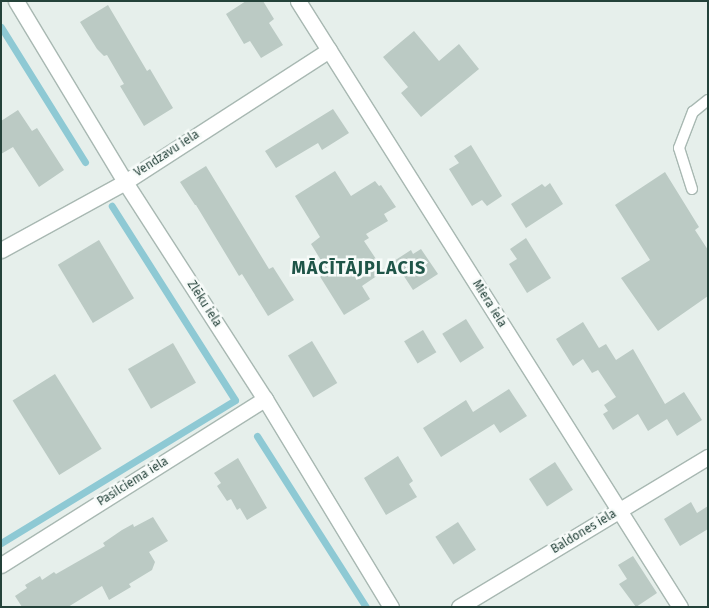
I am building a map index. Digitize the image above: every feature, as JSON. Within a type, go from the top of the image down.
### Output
[{"type":"street","name":"Zlēku iela","points":[[16,1],[125,182],[265,399],[391,607]]},
{"type":"street","name":"Miera iela","points":[[298,1],[680,607]]},
{"type":"street","name":"Vendzavu iela","points":[[1,250],[125,182],[328,50]]},
{"type":"street","name":"Pasilciema iela","points":[[1,565],[265,399]]},
{"type":"street","name":"Baldones iela","points":[[459,607],[708,457]]},
{"type":"lane","points":[[692,189],[679,148],[693,112],[708,100]]},
{"type":"building","points":[[246,1],[263,1],[274,19],[269,23],[283,45],[261,58],[250,41],[244,44],[226,14]]},
{"type":"building","points":[[108,5],[147,71],[150,69],[173,108],[144,126],[120,86],[124,84],[107,55],[104,56],[97,49],[80,22]]},
{"type":"building","points":[[414,31],[439,61],[459,44],[479,69],[421,117],[401,93],[408,87],[383,57]]},
{"type":"building","points":[[333,109],[349,133],[322,150],[318,143],[276,168],[265,151]]},
{"type":"building","points":[[18,110],[32,131],[37,128],[64,170],[39,187],[13,147],[1,154],[1,121]]},
{"type":"building","points":[[471,145],[502,196],[487,206],[482,200],[472,206],[449,169],[459,163],[454,156]]},
{"type":"building","points":[[206,166],[269,269],[273,267],[294,300],[268,316],[242,274],[239,276],[180,182]]},
{"type":"building","points":[[335,171],[351,196],[375,181],[379,186],[381,185],[396,207],[384,214],[388,221],[366,234],[369,238],[364,241],[384,271],[362,286],[370,299],[344,315],[319,275],[327,270],[311,244],[320,237],[295,196]]},
{"type":"building","points":[[665,172],[699,227],[695,230],[708,250],[708,296],[658,331],[621,278],[650,260],[615,205]]},
{"type":"building","points":[[550,183],[563,204],[526,228],[511,204],[542,184],[545,187]]},
{"type":"building","points":[[526,238],[551,278],[527,293],[509,264],[517,259],[510,249]]},
{"type":"building","points":[[99,240],[134,298],[93,323],[58,265]]},
{"type":"building","points":[[421,249],[438,274],[413,290],[394,261],[411,250],[413,254]]},
{"type":"building","points":[[466,319],[484,348],[460,363],[442,334]]},
{"type":"building","points":[[583,322],[599,348],[606,344],[616,360],[633,349],[665,404],[684,392],[702,420],[677,436],[667,419],[648,431],[638,414],[613,430],[603,414],[608,411],[604,405],[616,397],[598,370],[592,373],[583,359],[573,366],[556,339]]},
{"type":"building","points":[[423,330],[436,352],[418,364],[404,341]]},
{"type":"building","points":[[312,341],[337,383],[313,397],[288,355]]},
{"type":"building","points":[[173,343],[196,383],[151,409],[128,369]]},
{"type":"building","points":[[55,374],[102,449],[59,475],[13,400]]},
{"type":"building","points":[[509,389],[527,416],[500,433],[494,424],[441,457],[423,428],[466,400],[473,412]]},
{"type":"building","points":[[398,456],[413,481],[409,484],[417,497],[386,515],[364,478]]},
{"type":"building","points":[[238,458],[267,508],[247,520],[240,508],[237,510],[231,499],[227,501],[217,486],[221,483],[214,473]]},
{"type":"building","points":[[555,462],[573,490],[547,507],[529,479]]},
{"type":"building","points":[[691,502],[697,513],[708,506],[708,529],[680,546],[664,519]]},
{"type":"building","points":[[153,517],[168,541],[149,552],[155,562],[152,570],[129,584],[131,587],[109,600],[102,586],[68,607],[22,607],[15,596],[27,588],[25,585],[40,576],[42,580],[54,572],[56,574],[105,546],[103,543],[122,530],[133,524],[134,527]]},
{"type":"building","points":[[458,522],[476,550],[453,564],[435,537]]},
{"type":"building","points":[[633,556],[657,593],[636,607],[619,584],[627,579],[618,565]]},
{"type":"waterway","points":[[1,27],[85,162]]},
{"type":"waterway","points":[[1,543],[235,400],[112,206]]},
{"type":"waterway","points":[[257,436],[366,607]]},
{"type":"district","name":"MĀCĪTĀJPLACIS","points":[[359,268]]}]
